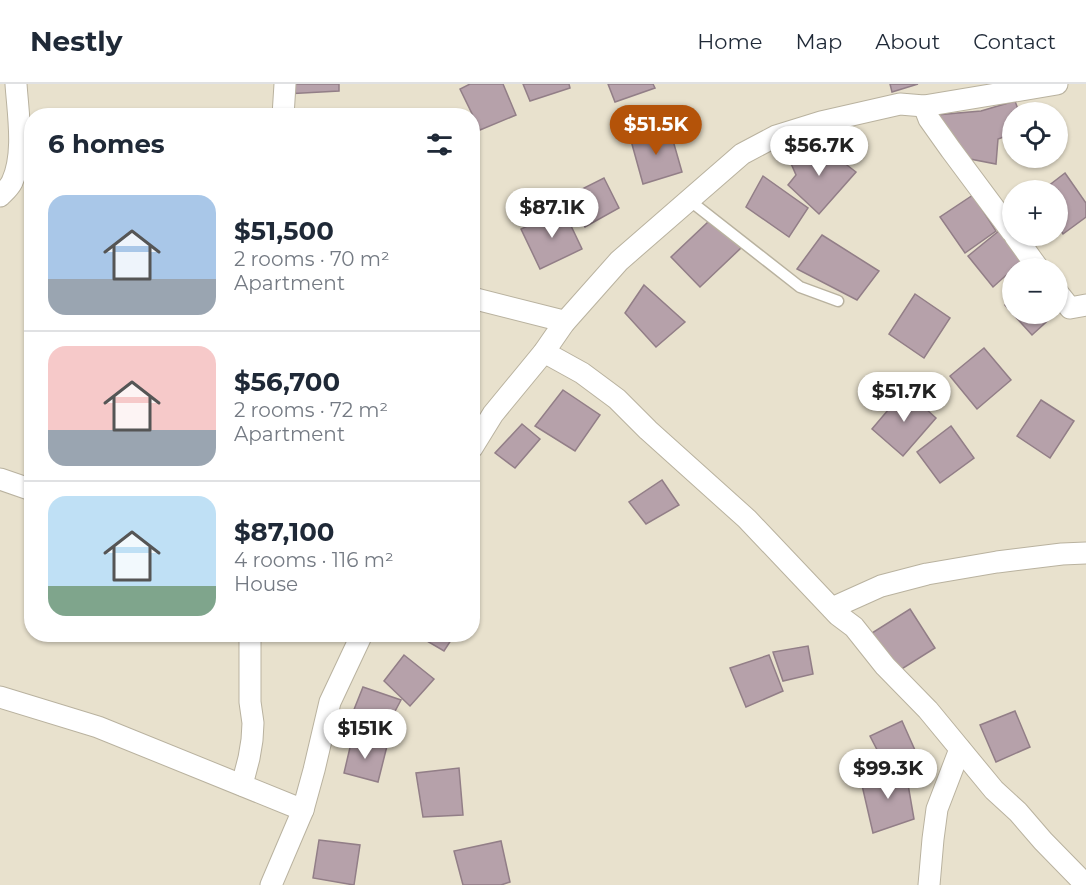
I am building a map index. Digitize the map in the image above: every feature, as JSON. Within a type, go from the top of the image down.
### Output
[{"type":"street","points":[[16,84],[24,128]]},
{"type":"street","points":[[284,108],[285,84]]},
{"type":"street","points":[[480,435],[493,414],[544,352],[564,323],[619,261],[742,154],[776,136],[821,122],[900,104],[924,106],[978,90],[1057,84]]},
{"type":"street","points":[[924,106],[929,119],[945,143],[1002,218]]},
{"type":"street","points":[[0,196],[11,184],[24,138]]},
{"type":"street","points":[[480,300],[564,323]]},
{"type":"street","points":[[1068,306],[1070,308],[1086,305]]},
{"type":"street","points":[[544,352],[582,373],[617,399],[747,519],[832,608],[854,627],[885,666],[928,710],[994,790],[1018,812],[1086,885]]},
{"type":"street","points":[[0,478],[24,487]]},
{"type":"street","points":[[832,608],[881,586],[927,574],[997,562],[1086,553]]},
{"type":"street","points":[[242,785],[249,758],[253,723],[250,702],[250,642]]},
{"type":"street","points":[[272,885],[303,810],[330,702],[358,642]]},
{"type":"street","points":[[0,697],[98,727],[303,810]]},
{"type":"street","points":[[929,885],[937,809],[960,749]]},
{"type":"lane","points":[[689,200],[800,287],[838,301]]},
{"type":"building","points":[[286,84],[339,84],[339,91],[285,94]]},
{"type":"building","points":[[470,84],[503,84],[516,115],[480,130],[480,108],[469,108],[460,89]]},
{"type":"building","points":[[523,84],[569,84],[570,88],[530,101]]},
{"type":"building","points":[[608,84],[653,84],[655,88],[615,102]]},
{"type":"building","points":[[890,84],[918,84],[892,92]]},
{"type":"building","points":[[1002,105],[1002,138],[998,139],[996,164],[965,158],[936,115],[981,111]]},
{"type":"building","points":[[670,130],[682,172],[643,184],[630,137]]},
{"type":"building","points":[[802,144],[811,160],[821,145],[856,172],[819,214],[788,185],[796,175],[789,159]]},
{"type":"building","points":[[1065,173],[1086,203],[1086,217],[1068,230],[1068,180],[1056,180]]},
{"type":"building","points":[[763,176],[808,208],[789,237],[746,207]]},
{"type":"building","points":[[604,178],[619,208],[585,227],[570,195]]},
{"type":"building","points":[[973,195],[996,231],[965,253],[940,217]]},
{"type":"building","points":[[563,209],[582,249],[540,269],[521,229]]},
{"type":"building","points":[[708,222],[742,247],[700,287],[671,257]]},
{"type":"building","points":[[1000,230],[1002,246],[1014,246],[1024,258],[1002,258],[1002,279],[993,287],[968,256]]},
{"type":"building","points":[[822,235],[879,271],[857,300],[797,269]]},
{"type":"building","points":[[644,285],[685,322],[656,347],[625,313]]},
{"type":"building","points":[[915,294],[950,318],[924,358],[889,334]]},
{"type":"building","points":[[1022,324],[1044,324],[1032,335]]},
{"type":"building","points":[[984,348],[1011,380],[977,409],[950,376]]},
{"type":"building","points":[[563,390],[600,415],[575,451],[535,426]]},
{"type":"building","points":[[905,390],[936,418],[903,456],[872,429]]},
{"type":"building","points":[[1041,400],[1074,421],[1050,458],[1017,436]]},
{"type":"building","points":[[522,424],[540,439],[515,468],[495,453]]},
{"type":"building","points":[[951,426],[974,458],[940,483],[917,452]]},
{"type":"building","points":[[662,480],[679,505],[646,524],[629,502]]},
{"type":"building","points":[[910,609],[935,648],[897,672],[872,633]]},
{"type":"building","points":[[429,642],[450,642],[444,651]]},
{"type":"building","points":[[808,646],[813,674],[783,681],[773,652]]},
{"type":"building","points":[[404,655],[434,679],[410,706],[384,681]]},
{"type":"building","points":[[769,655],[783,691],[746,707],[730,668]]},
{"type":"building","points":[[363,687],[401,700],[384,732],[393,736],[390,745],[361,737],[365,728],[349,722]]},
{"type":"building","points":[[1015,711],[1030,747],[996,762],[980,725]]},
{"type":"building","points":[[902,721],[918,757],[888,771],[870,736]]},
{"type":"building","points":[[352,739],[387,746],[378,782],[344,773]]},
{"type":"building","points":[[905,767],[914,819],[873,833],[861,781]]},
{"type":"building","points":[[459,768],[463,815],[423,817],[416,773]]},
{"type":"building","points":[[319,840],[360,845],[354,885],[313,878]]},
{"type":"building","points":[[501,841],[510,882],[501,885],[463,885],[454,851]]}]
